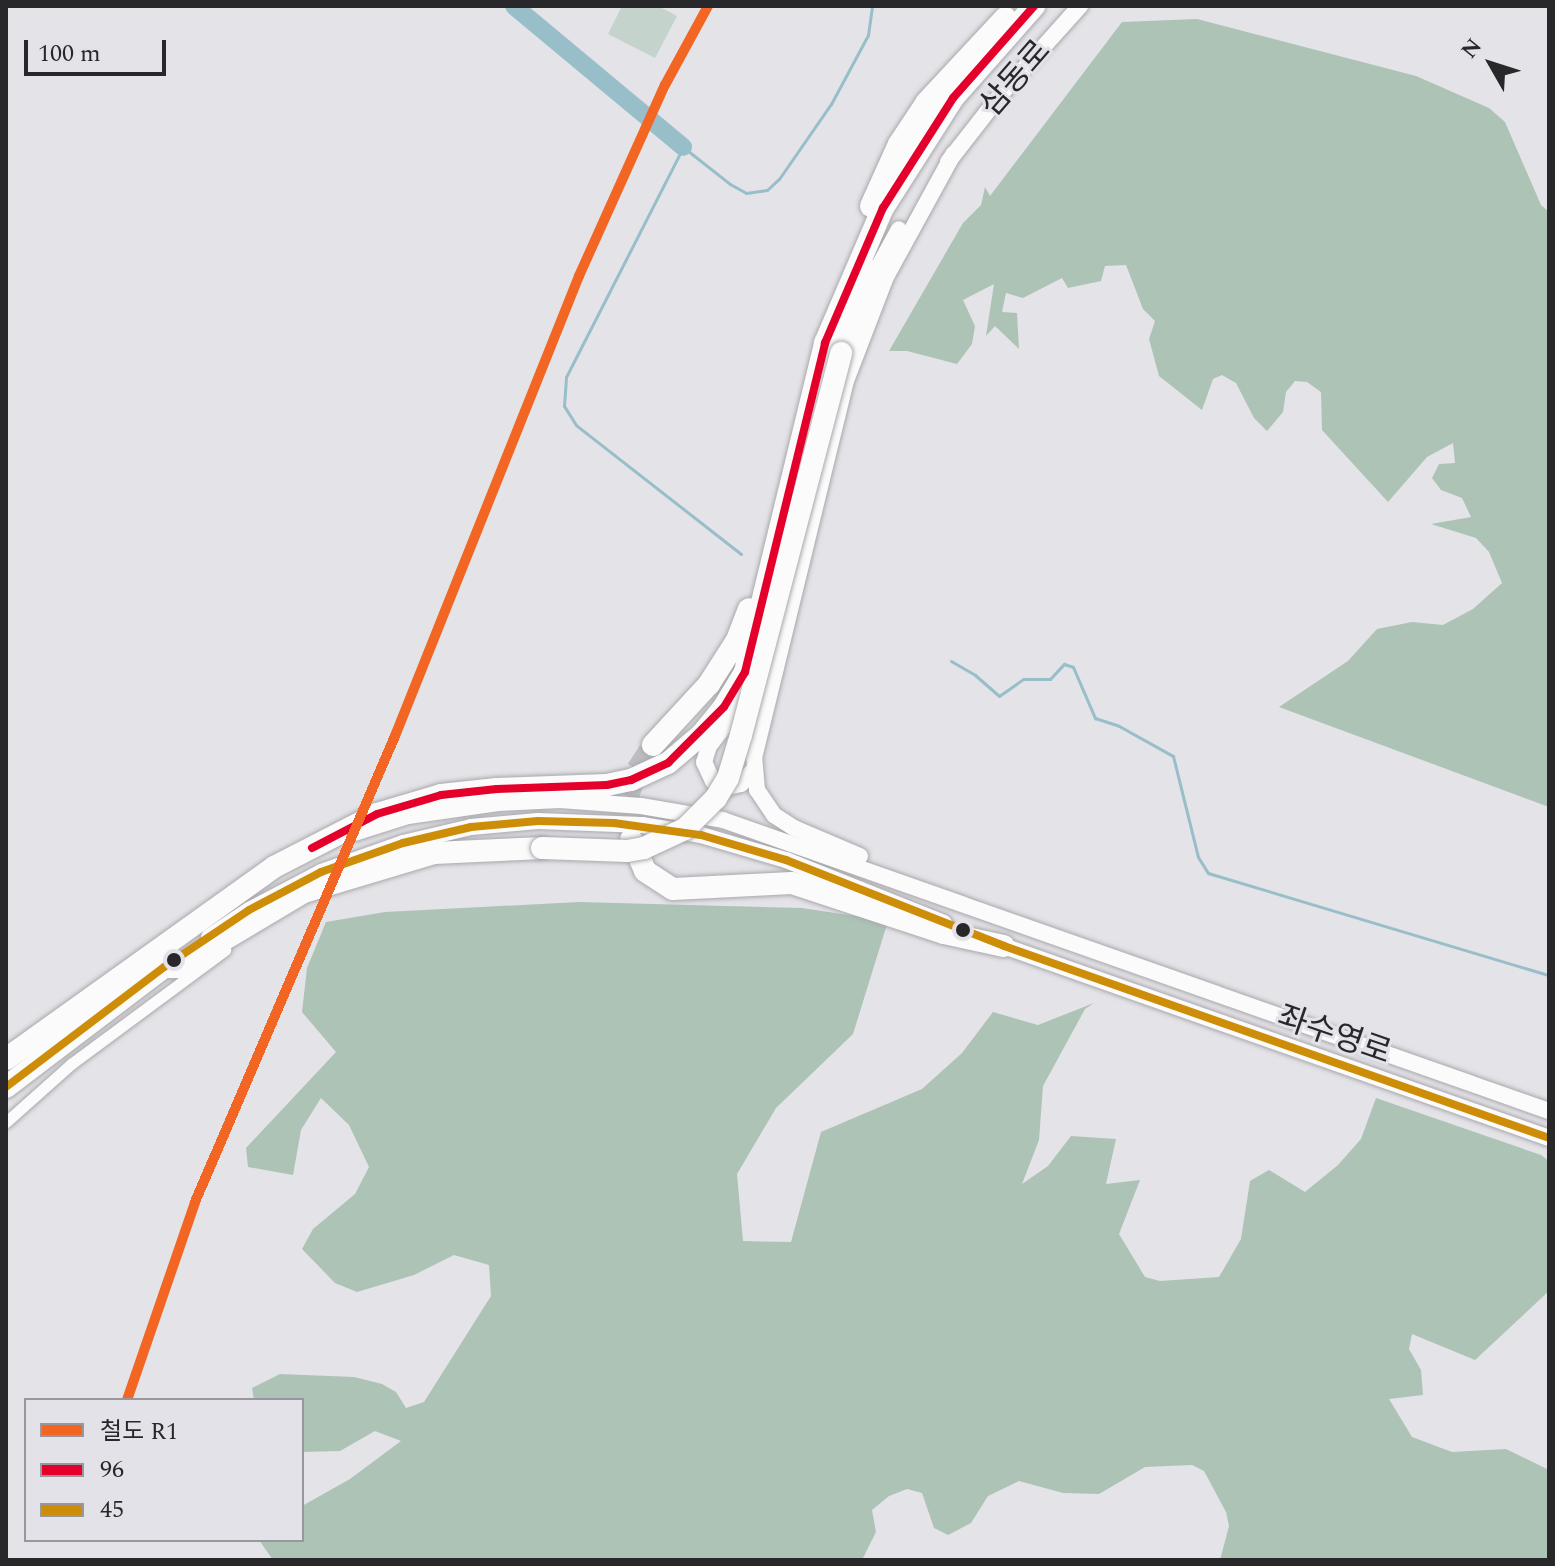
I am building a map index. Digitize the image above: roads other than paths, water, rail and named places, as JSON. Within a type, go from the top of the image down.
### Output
[{"type":"highway","points":[[993,50],[1002,6]]},
{"type":"highway","points":[[6,1087],[181,968],[304,892],[434,853],[542,848],[627,851],[644,848],[691,825],[716,798],[728,778],[741,735],[833,348],[861,298],[874,260],[921,172],[961,111],[1018,6]]},
{"type":"highway","points":[[653,745],[701,694],[730,652],[776,533],[833,348],[883,208],[945,109],[1034,6]]},
{"type":"highway","points":[[993,50],[1053,6]]},
{"type":"highway","points":[[6,1059],[274,867],[377,814],[441,795],[497,789],[607,785],[654,771],[702,734],[731,698],[745,672],[771,573],[776,533]]},
{"type":"highway","points":[[631,839],[645,871],[673,889],[701,890],[761,882],[801,885],[944,933],[1004,946]]},
{"type":"street","name":"삼동로","points":[[954,153],[1002,93],[1080,6]]},
{"type":"street","points":[[861,298],[902,225],[954,153]]},
{"type":"street","points":[[932,894],[906,876],[786,824],[759,796],[753,770],[770,684],[846,381],[886,277],[954,153]]},
{"type":"street","points":[[745,672],[743,701],[709,746],[704,762],[713,781],[728,787],[741,784],[753,770]]},
{"type":"street","name":"좌수영로","points":[[332,838],[408,816],[498,803],[560,800],[700,814],[747,827],[1549,1111]]},
{"type":"street","name":"좌수영로","points":[[181,968],[249,910],[321,872],[437,834],[471,827],[538,821],[642,825],[701,835],[786,860],[1004,946],[1549,1138]]},
{"type":"street","points":[[6,1122],[181,968],[256,931]]},
{"type":"waterway","points":[[514,6],[683,147]]},
{"type":"waterway","points":[[741,554],[576,425],[564,406],[566,377],[683,147],[746,193],[767,190],[779,179],[831,104],[868,35],[872,6]]},
{"type":"waterway","points":[[951,661],[975,675],[999,696],[1023,679],[1050,679],[1064,664],[1073,667],[1095,718],[1119,726],[1173,756],[1198,857],[1208,873],[1549,975]]},
{"type":"tunnel","points":[[631,839],[628,796],[637,770],[653,745]]},
{"type":"rail line","name":"R1","points":[[128,1398],[195,1202],[395,736],[579,276],[665,85],[708,6]]}]
